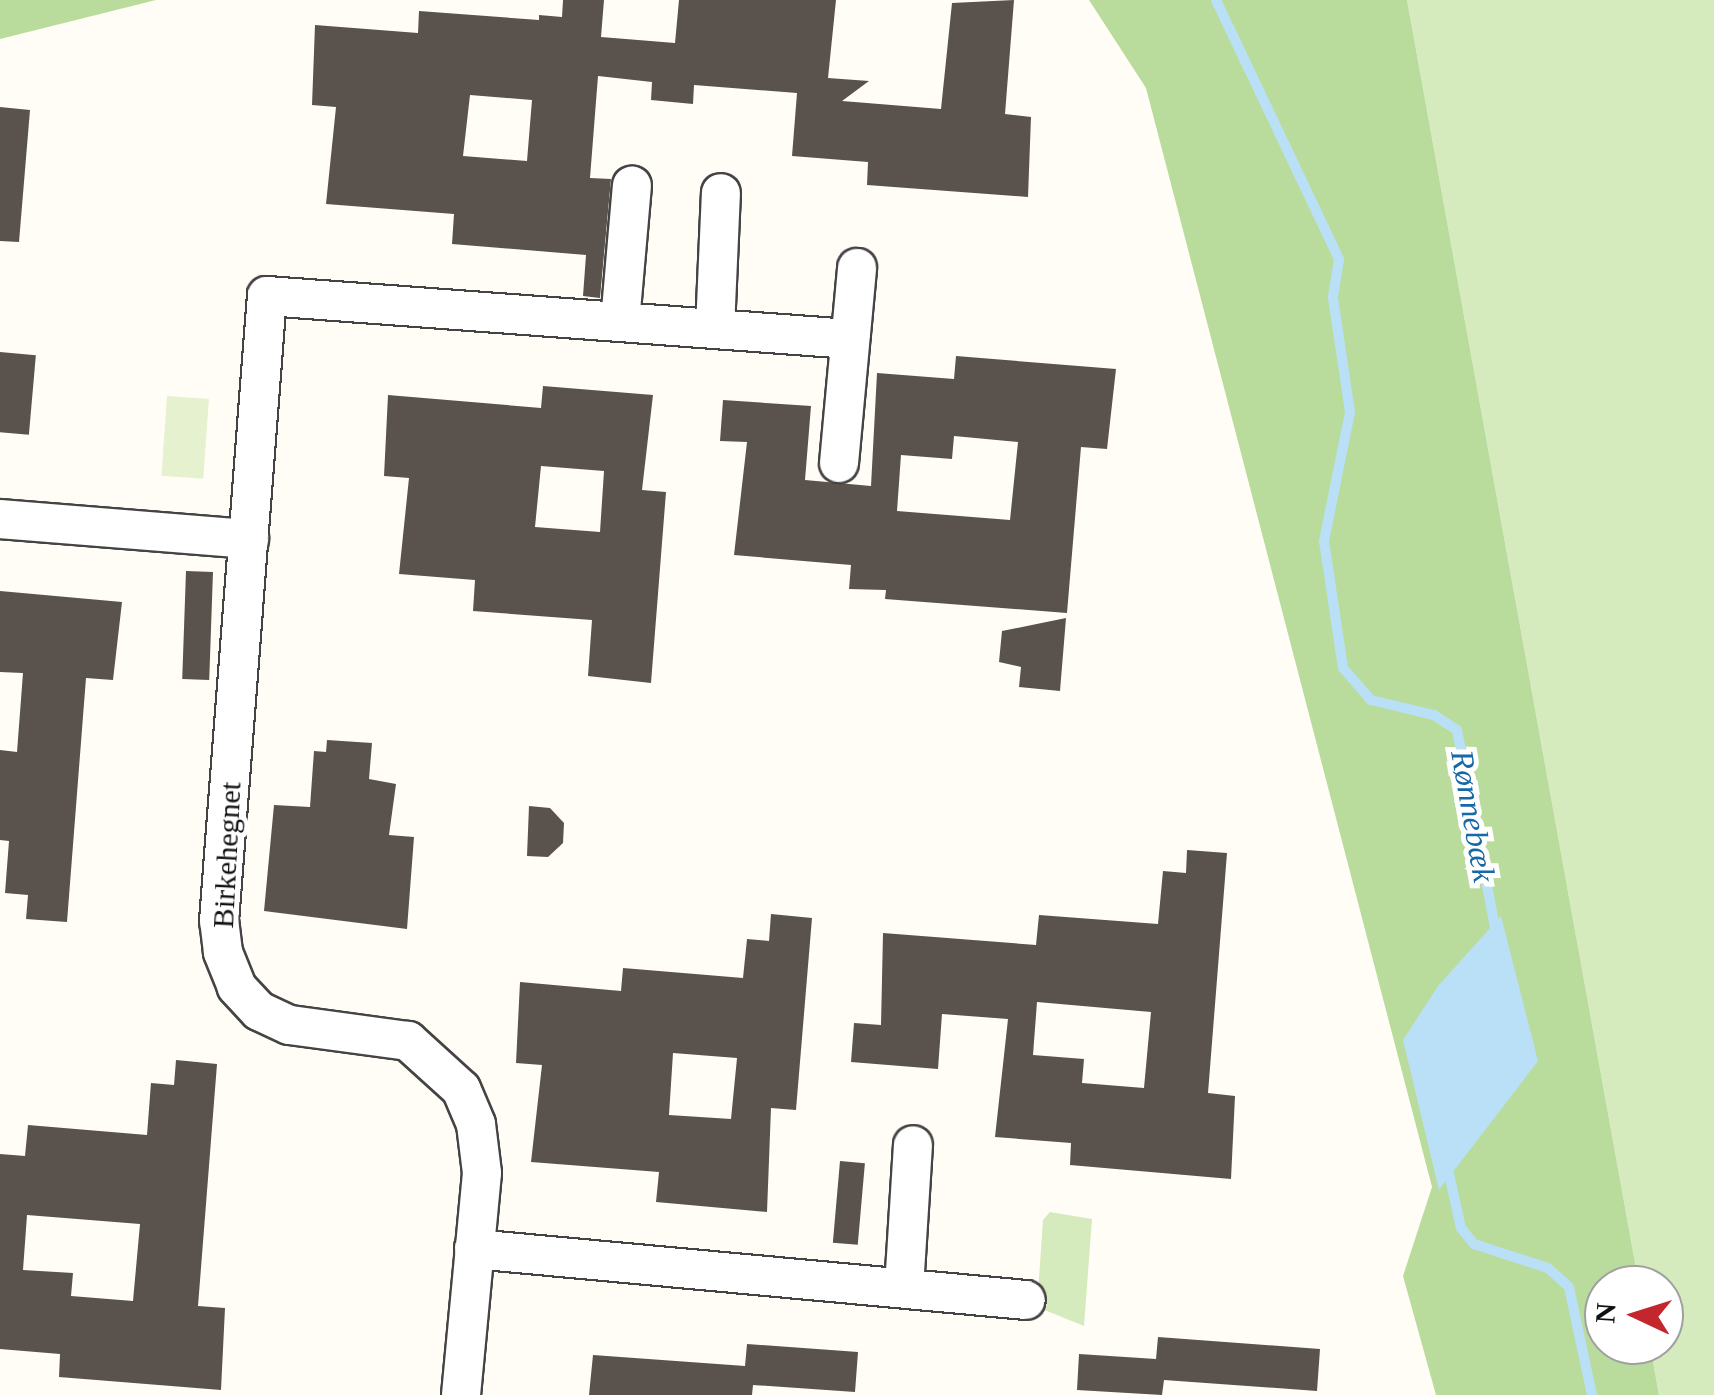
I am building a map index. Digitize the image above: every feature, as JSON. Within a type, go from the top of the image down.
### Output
[{"type":"street","points":[[620,322],[632,186]]},
{"type":"street","points":[[714,329],[721,193]]},
{"type":"street","points":[[839,463],[857,268]]},
{"type":"street","name":"Birkehegnet","points":[[461,1395],[482,1174],[476,1124],[461,1089],[408,1041],[289,1024],[259,1011],[238,987],[223,952],[220,921],[267,296],[850,339]]},
{"type":"street","points":[[0,519],[249,539]]},
{"type":"street","points":[[904,1288],[913,1145]]},
{"type":"street","points":[[474,1249],[1026,1300]]},
{"type":"green space","points":[[0,0],[156,0],[0,39]]},
{"type":"green space","points":[[1089,0],[1407,0],[1635,1265],[1584,1265],[1584,1365],[1654,1365],[1659,1395],[1436,1395],[1403,1276],[1432,1187],[1146,88]]},
{"type":"green space","points":[[1407,0],[1714,0],[1714,1395],[1659,1395],[1654,1365],[1684,1365],[1684,1265],[1635,1265]]},
{"type":"green space","points":[[167,396],[209,399],[203,479],[161,476]]},
{"type":"green space","points":[[1050,1212],[1092,1219],[1084,1326],[1037,1307],[1043,1220]]},
{"type":"water","points":[[1501,916],[1538,1061],[1439,1190],[1403,1040],[1438,986]]},
{"type":"building","points":[[563,0],[604,0],[601,37],[675,43],[679,0],[836,0],[828,78],[869,81],[842,101],[941,109],[952,3],[1014,0],[1005,114],[1031,117],[1028,197],[867,185],[868,162],[792,156],[797,93],[694,85],[693,104],[651,100],[652,82],[598,76],[590,178],[611,179],[600,298],[583,296],[586,255],[452,244],[454,214],[326,204],[336,107],[312,105],[315,25],[418,33],[419,11],[539,20],[539,15],[562,17]],"holes":[[[470,95],[532,100],[527,161],[463,156]]]},
{"type":"building","points":[[0,107],[30,110],[19,242],[0,241]]},
{"type":"building","points":[[0,352],[36,355],[29,435],[0,432]]},
{"type":"building","points":[[956,356],[1116,369],[1107,449],[1081,447],[1067,613],[885,599],[886,590],[849,589],[851,565],[734,555],[747,442],[720,441],[723,400],[811,406],[805,480],[871,486],[877,373],[954,379]],"holes":[[[954,436],[1018,442],[1010,520],[897,511],[901,455],[952,459]]]},
{"type":"building","points":[[543,386],[653,395],[642,490],[666,492],[651,683],[588,676],[592,620],[473,611],[475,580],[399,574],[409,478],[384,476],[388,395],[541,408]],"holes":[[[541,466],[604,471],[600,532],[535,527]]]},
{"type":"building","points":[[186,571],[213,572],[209,680],[182,679]]},
{"type":"building","points":[[0,591],[122,602],[113,680],[86,678],[67,922],[26,919],[28,895],[5,893],[9,841],[0,840],[0,750],[17,752],[23,673],[0,672]]},
{"type":"building","points":[[1066,618],[1060,691],[1019,687],[1021,667],[999,662],[1002,631]]},
{"type":"building","points":[[327,740],[372,743],[369,779],[396,784],[389,835],[414,837],[407,929],[264,911],[274,805],[310,807],[314,751],[326,752]]},
{"type":"building","points":[[529,806],[550,808],[564,823],[563,843],[548,857],[527,856]]},
{"type":"building","points":[[1187,850],[1227,853],[1208,1093],[1235,1096],[1231,1179],[1070,1165],[1071,1143],[995,1137],[1008,1019],[942,1014],[938,1069],[851,1062],[854,1023],[881,1025],[883,933],[1036,945],[1039,915],[1158,924],[1163,871],[1186,873]],"holes":[[[1037,1002],[1151,1012],[1144,1088],[1082,1083],[1084,1059],[1033,1055]]]},
{"type":"building","points":[[771,914],[812,918],[796,1110],[771,1108],[767,1212],[656,1202],[659,1172],[531,1162],[542,1065],[516,1063],[520,982],[621,991],[623,968],[743,978],[747,939],[769,941]],"holes":[[[673,1053],[737,1058],[731,1119],[669,1115]]]},
{"type":"building","points":[[176,1060],[217,1064],[198,1306],[225,1308],[221,1390],[59,1377],[60,1354],[0,1349],[0,1154],[25,1156],[28,1125],[147,1135],[151,1083],[174,1085]],"holes":[[[27,1215],[140,1224],[133,1301],[71,1296],[73,1273],[23,1270]]]},
{"type":"building","points":[[840,1161],[865,1163],[858,1245],[833,1243]]},
{"type":"building","points":[[1158,1337],[1320,1349],[1317,1391],[1164,1380],[1162,1395],[1077,1390],[1079,1354],[1156,1359]]},
{"type":"building","points":[[747,1344],[858,1352],[855,1392],[753,1385],[752,1395],[589,1395],[593,1355],[745,1366]]},
{"type":"waterway","name":"Rønnebæk","points":[[1216,0],[1339,259],[1333,298],[1350,412],[1324,541],[1343,668],[1371,700],[1434,715],[1457,730],[1496,933]]},
{"type":"waterway","name":"Rønnebæk","points":[[1448,1169],[1461,1228],[1474,1244],[1548,1268],[1569,1287],[1592,1395]]}]
